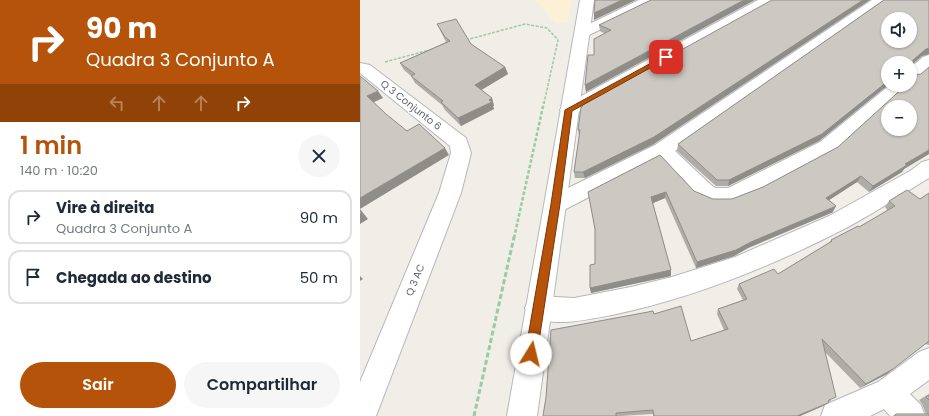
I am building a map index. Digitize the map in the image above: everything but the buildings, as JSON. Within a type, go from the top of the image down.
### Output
[{"type":"street","points":[[522,416],[587,0]]},
{"type":"street","points":[[582,33],[650,0]]},
{"type":"street","points":[[569,110],[768,0]]},
{"type":"street","points":[[556,204],[662,150],[881,0]]},
{"type":"street","points":[[917,70],[929,60]]},
{"type":"street","name":"Q 3 Conjunto 6","points":[[362,68],[459,143]]},
{"type":"street","points":[[662,150],[702,190],[712,196],[730,196],[753,186],[827,147],[892,92]]},
{"type":"street","name":"Q 3 AC","points":[[361,416],[450,193],[461,153],[459,143]]},
{"type":"street","points":[[538,308],[574,310],[631,299],[672,289],[740,266],[837,222],[917,176],[929,167]]},
{"type":"street","points":[[836,416],[888,392],[929,362]]},
{"type":"street","points":[[888,392],[910,416]]},
{"type":"path","points":[[464,41],[525,24],[547,28],[558,40],[474,416]]},
{"type":"path","points":[[362,68],[441,47]]},
{"type":"sand","points":[[535,0],[572,0],[567,23],[555,23]]},
{"type":"route","points":[[531,354],[556,204],[569,110],[666,57]]}]
